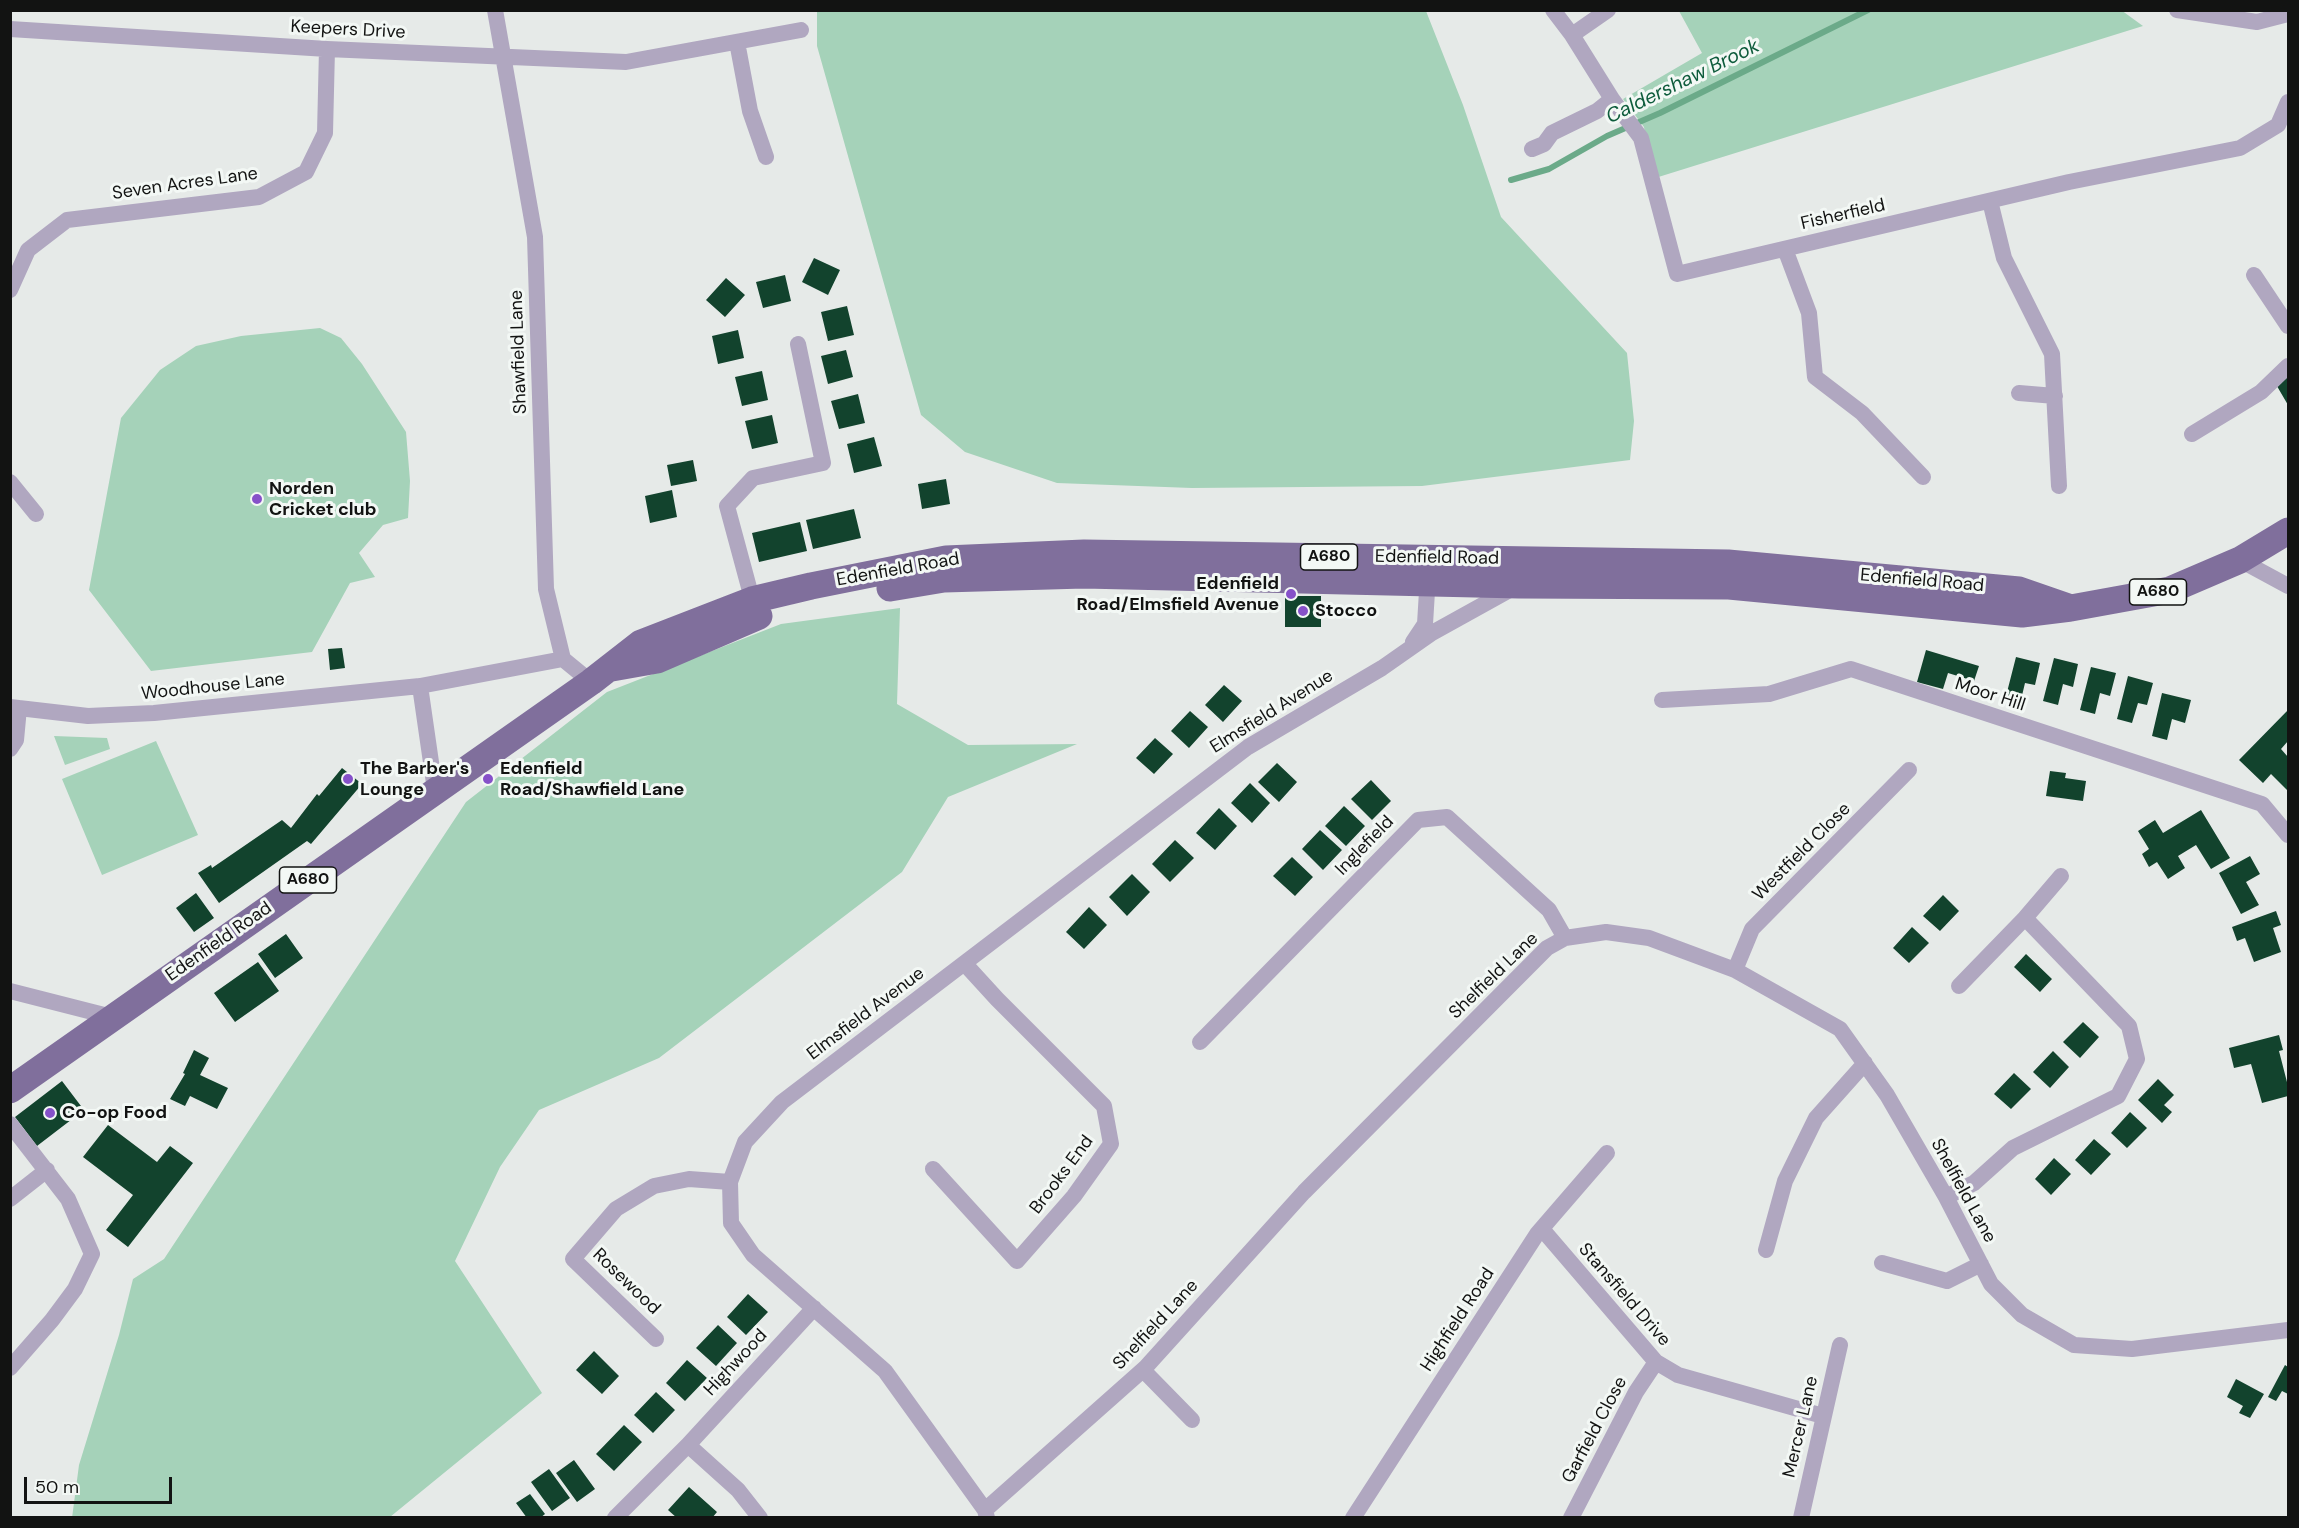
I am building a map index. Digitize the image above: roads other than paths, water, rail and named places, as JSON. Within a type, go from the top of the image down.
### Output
[{"type":"main road","name":"Edenfield Road","points":[[1429,570],[1519,585],[1831,585],[2019,590],[2071,608],[2170,590],[2240,560],[2289,531]]},
{"type":"main road","name":"Edenfield Road","points":[[10,1090],[598,676],[657,660],[754,608],[812,602],[944,579],[1084,575],[1728,563],[1831,585]]},
{"type":"street","name":"Shawfield Lane","points":[[495,10],[536,237],[546,589],[563,659]]},
{"type":"street","name":"Fisherfield","points":[[1553,10],[1572,35],[1622,114],[1641,138],[1677,274],[1990,201],[2240,148],[2278,125],[2289,102]]},
{"type":"street","points":[[1572,35],[1608,10]]},
{"type":"street","points":[[2176,10],[2257,22],[2289,14]]},
{"type":"street","name":"Keepers Drive","points":[[10,29],[327,49],[626,62],[801,30]]},
{"type":"street","points":[[737,42],[750,111],[766,157]]},
{"type":"street","name":"Seven Acres Lane","points":[[10,291],[28,250],[67,220],[259,197],[306,172],[325,133],[327,49]]},
{"type":"street","points":[[1532,149],[1544,144],[1548,127],[1597,111],[1612,99]]},
{"type":"street","points":[[1990,201],[2004,258],[2052,354],[2059,486]]},
{"type":"street","points":[[1785,249],[1809,313],[1815,376],[1862,413],[1923,477]]},
{"type":"street","points":[[2254,275],[2289,327]]},
{"type":"street","points":[[754,608],[727,506],[753,478],[823,463],[798,344]]},
{"type":"street","points":[[2192,434],[2261,392],[2289,366]]},
{"type":"street","points":[[2019,393],[2055,396]]},
{"type":"street","points":[[10,482],[36,514]]},
{"type":"street","points":[[2240,560],[2289,586]]},
{"type":"street","name":"Elmsfield Avenue","points":[[1408,650],[1425,624],[1429,570]]},
{"type":"street","name":"Elmsfield Avenue","points":[[986,1514],[885,1371],[753,1255],[731,1223],[730,1182],[745,1142],[782,1102],[1248,747],[1408,650],[1432,633],[1519,585]]},
{"type":"street","points":[[563,659],[598,676]]},
{"type":"street","name":"Woodhouse Lane","points":[[15,707],[88,716],[113,716],[420,686],[563,659]]},
{"type":"street","name":"Moor Hill","points":[[1662,700],[1769,694],[1851,669],[2262,804],[2289,835]]},
{"type":"street","points":[[420,686],[435,790]]},
{"type":"street","points":[[10,749],[16,740],[15,707]]},
{"type":"street","name":"Westfield Close","points":[[1735,970],[1752,929],[1909,770]]},
{"type":"street","name":"Inglefield","points":[[1200,1042],[1418,820],[1447,817],[1549,910],[1565,938]]},
{"type":"street","points":[[1959,986],[2025,918],[2061,876]]},
{"type":"street","points":[[1946,1197],[1974,1183],[2013,1148],[2118,1096],[2137,1059],[2129,1026],[2025,918]]},
{"type":"street","name":"Shelfield Lane","points":[[986,1514],[1143,1370],[1304,1192],[1547,948],[1565,938],[1606,932],[1649,938],[1735,970],[1840,1029],[1887,1095],[1946,1197],[1991,1284],[2022,1315],[2074,1345],[2132,1349],[2289,1330]]},
{"type":"street","name":"Brooks End","points":[[933,1169],[1017,1261],[1074,1196],[1110,1144],[1104,1106],[965,964]]},
{"type":"street","points":[[10,991],[112,1017]]},
{"type":"street","points":[[1766,1250],[1785,1181],[1816,1118],[1865,1063]]},
{"type":"street","points":[[10,1124],[68,1199],[92,1254],[75,1288],[52,1320],[10,1368]]},
{"type":"street","name":"Highfield Road","points":[[1353,1518],[1542,1229],[1607,1153]]},
{"type":"street","points":[[10,1199],[47,1170]]},
{"type":"street","name":"Rosewood","points":[[656,1339],[573,1259],[616,1209],[654,1186],[689,1179],[730,1182]]},
{"type":"street","name":"Stansfield Drive","points":[[1542,1229],[1656,1362],[1678,1375],[1823,1416]]},
{"type":"street","points":[[1882,1263],[1947,1281],[1981,1264]]},
{"type":"street","name":"Highwood","points":[[615,1518],[688,1445],[814,1308]]},
{"type":"street","name":"Mercer Lane","points":[[1801,1518],[1840,1345]]},
{"type":"street","name":"Garfield Close","points":[[1571,1518],[1636,1392],[1656,1362]]},
{"type":"street","points":[[1143,1370],[1192,1420]]},
{"type":"street","points":[[688,1445],[738,1490],[760,1518]]},
{"type":"waterway","name":"Caldershaw Brook","points":[[1511,180],[1549,169],[1607,136],[1660,113],[1868,10]]},
{"type":"place","name":"Norden Cricket club","points":[[257,499]]},
{"type":"place","name":"Edenfield Road/Elmsfield Avenue","points":[[1291,594]]},
{"type":"place","name":"Stocco","points":[[1303,611]]},
{"type":"place","name":"The Barber's Lounge","points":[[348,779]]},
{"type":"place","name":"Edenfield Road/Shawfield Lane","points":[[488,779]]},
{"type":"place","name":"Co-op Food","points":[[50,1113]]}]
